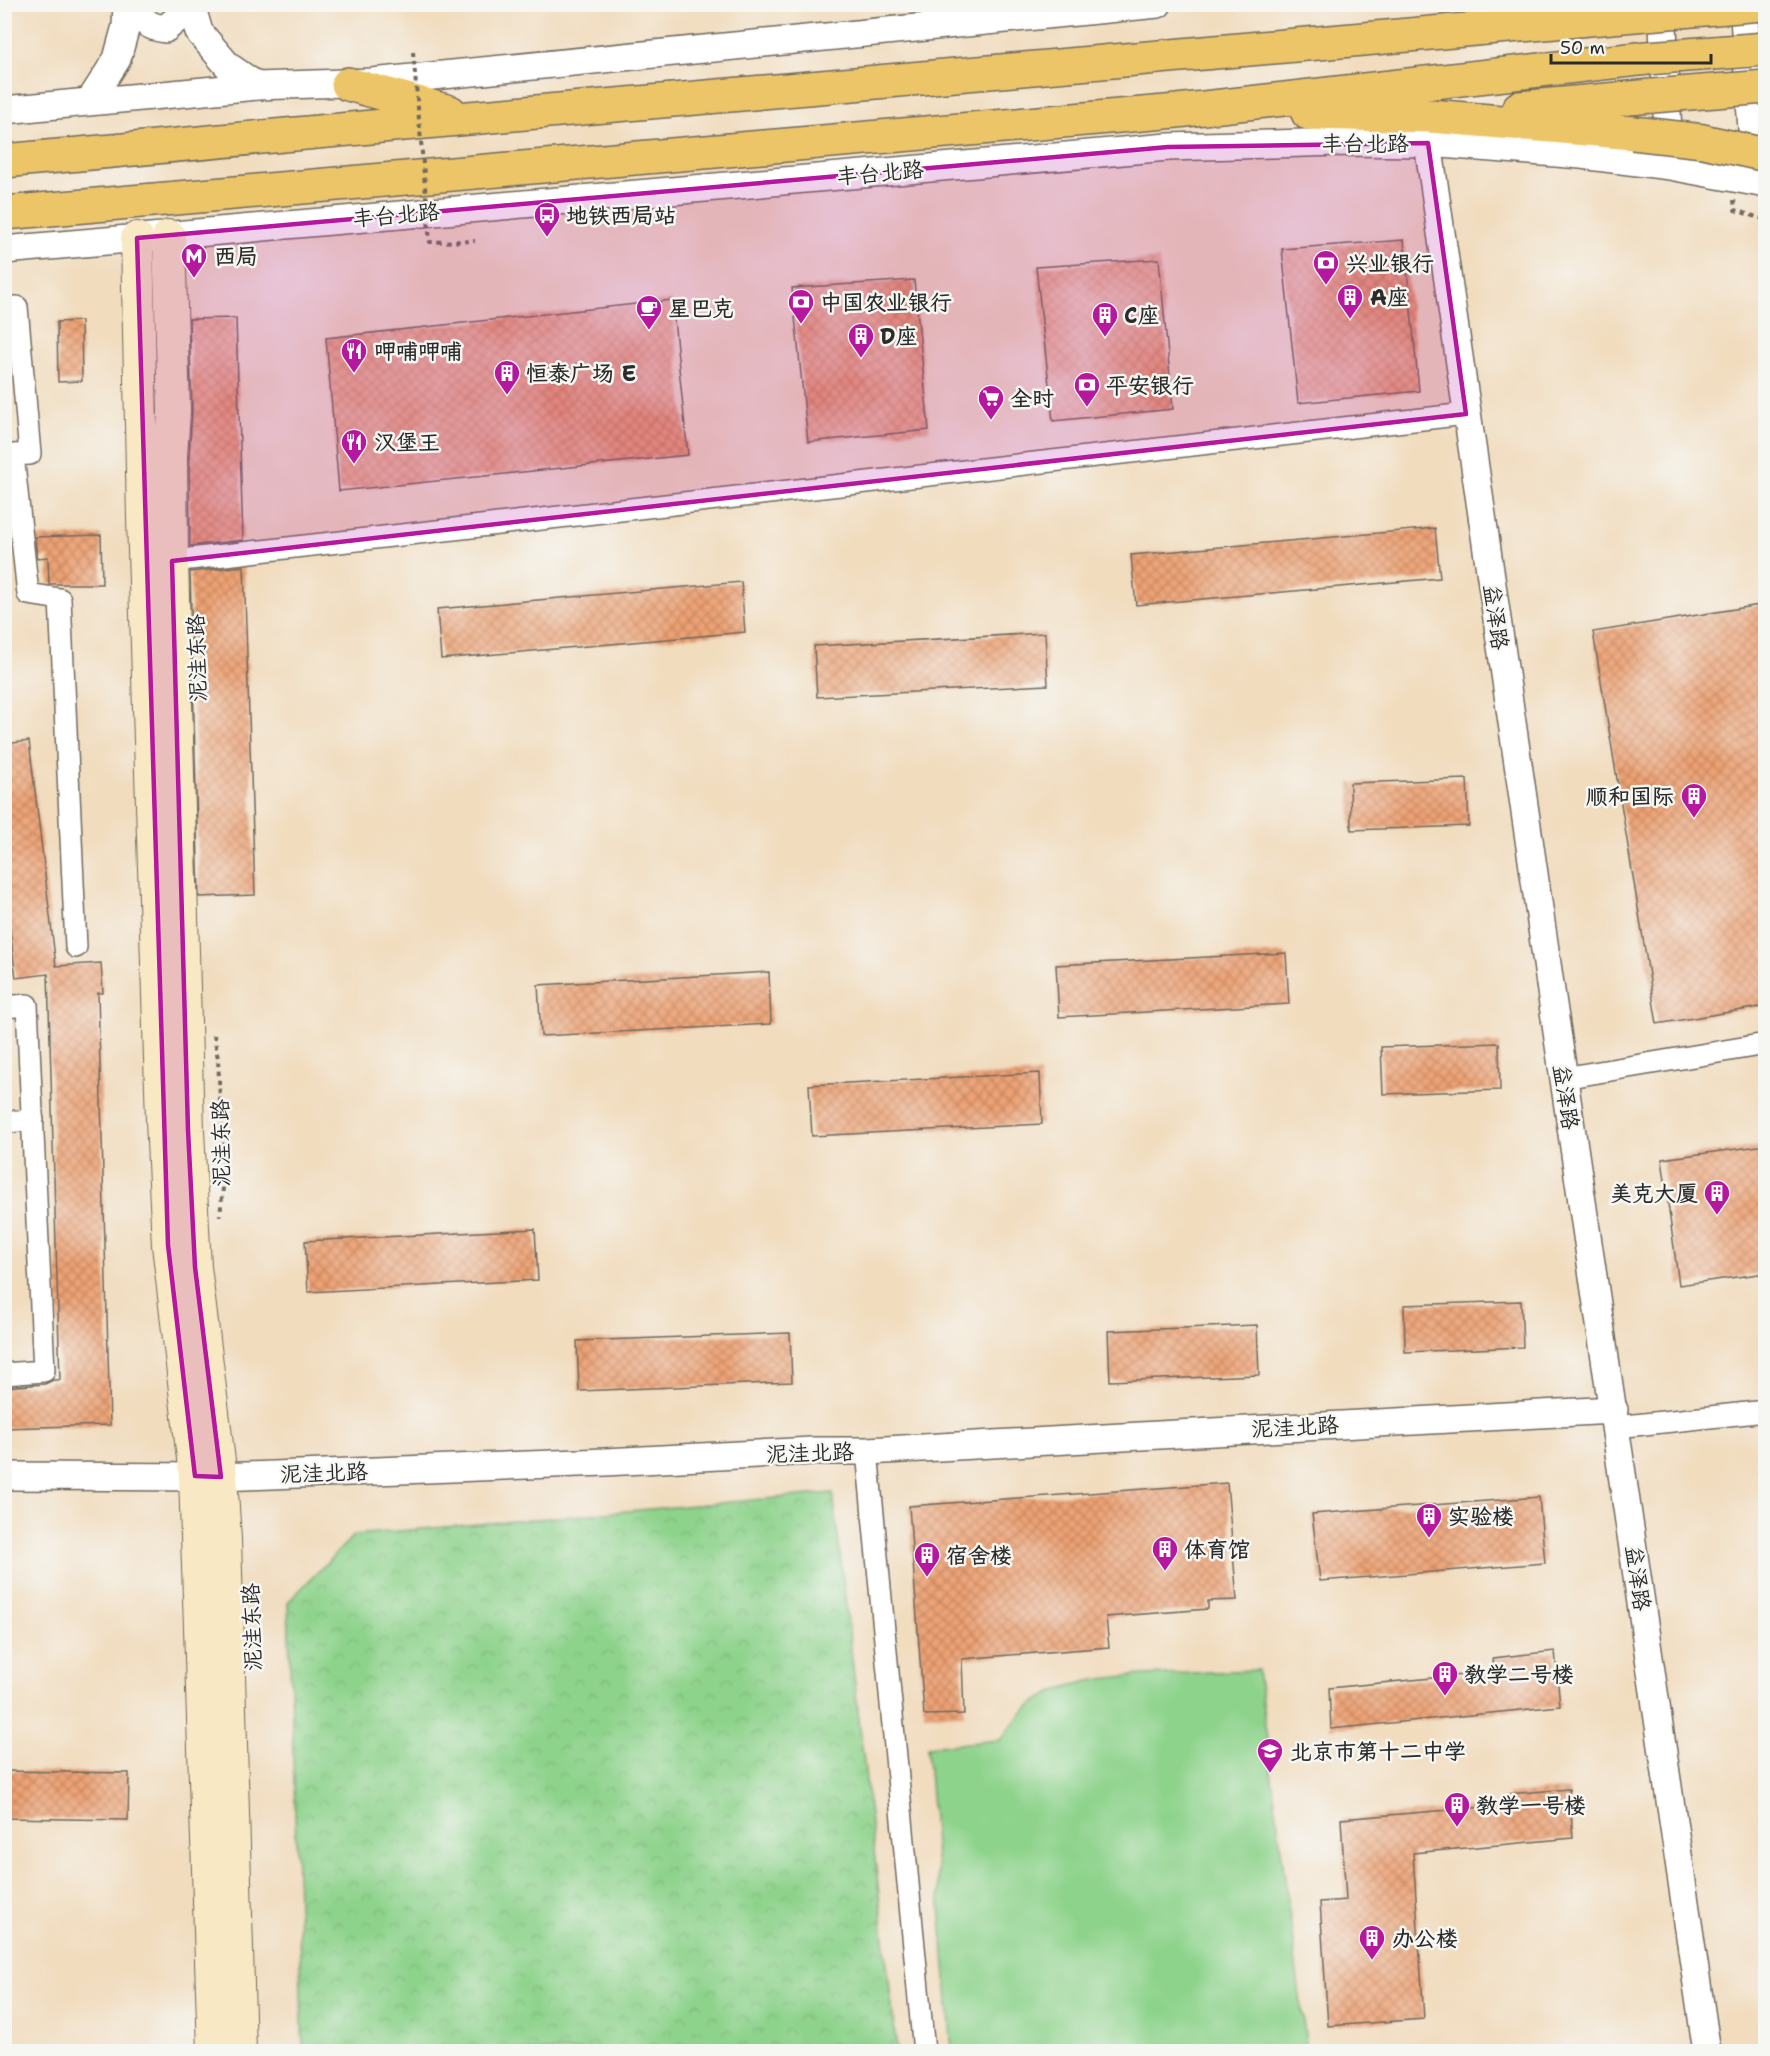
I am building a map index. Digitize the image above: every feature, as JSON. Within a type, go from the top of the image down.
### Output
[{"type":"highway","points":[[1393,36],[1498,4]]},
{"type":"highway","points":[[4,160],[1393,36],[1654,9],[1762,4]]},
{"type":"highway","name":"丰台北路","points":[[4,213],[1177,111],[1647,58],[1766,49]]},
{"type":"highway","points":[[348,84],[469,118]]},
{"type":"highway","points":[[1429,129],[1652,96],[1766,87]]},
{"type":"highway","points":[[1177,111],[1429,129],[1633,132],[1703,141],[1762,173]]},
{"type":"main road","name":"泥洼东路","points":[[170,236],[174,411],[171,456],[172,561],[191,1187],[208,1476],[214,2052]]},
{"type":"main road","name":"泥洼东路","points":[[137,238],[162,1121],[168,1245],[208,1476],[225,1539],[240,2052]]},
{"type":"main road","points":[[139,309],[146,303],[154,302],[162,308],[166,410],[171,456]]},
{"type":"street","points":[[90,101],[117,59],[126,26],[127,4]]},
{"type":"street","points":[[136,4],[141,18],[150,26],[165,29],[191,6],[198,32],[228,66],[257,86]]},
{"type":"street","points":[[4,110],[257,86],[348,84],[1158,4]]},
{"type":"street","points":[[1743,4],[1762,173]]},
{"type":"street","points":[[1654,9],[1670,166]]},
{"type":"street","name":"丰台北路","points":[[4,250],[1168,147],[1339,142],[1429,129],[1581,155],[1670,166],[1762,173]]},
{"type":"street","name":"益泽路","points":[[1429,129],[1466,414],[1707,2052]]},
{"type":"street","points":[[4,308],[17,307],[29,442],[30,454],[13,455],[28,594],[60,599],[76,947]]},
{"type":"street","points":[[172,561],[1466,414]]},
{"type":"street","points":[[4,1007],[27,1005],[44,1371],[4,1374]]},
{"type":"street","points":[[1563,1078],[1766,1044]]},
{"type":"street","points":[[4,1122],[33,1120]]},
{"type":"street","points":[[1615,1418],[1766,1411]]},
{"type":"street","name":"泥洼北路","points":[[4,1476],[208,1476],[594,1463],[812,1451],[867,1451],[1615,1418]]},
{"type":"street","points":[[867,1451],[924,2052]]},
{"type":"path","points":[[413,52],[430,242],[475,241]]},
{"type":"path","name":"泥洼东路","points":[[212,1028],[218,1059],[224,1178],[220,1219]]},
{"type":"highlighted area","points":[[1428,143],[1466,414],[172,561],[188,1130],[195,1267],[221,1477],[195,1476],[168,1245],[137,238],[1168,147]]},
{"type":"green space","points":[[833,1493],[897,2051],[303,2051],[288,1602],[354,1535]]},
{"type":"green space","points":[[1258,1670],[1307,2051],[952,2051],[927,1747],[1000,1740],[1027,1709],[1042,1698],[1076,1684],[1130,1676]]},
{"type":"building","name":"A座","points":[[1404,240],[1419,391],[1298,403],[1282,249]]},
{"type":"building","name":"C座","points":[[1159,259],[1173,409],[1053,421],[1036,267]]},
{"type":"building","name":"D座","points":[[914,280],[929,430],[808,442],[792,288]]},
{"type":"building","name":"恒泰广场 E","points":[[672,300],[688,455],[339,491],[326,338]]},
{"type":"building","points":[[236,318],[243,540],[190,546],[189,457],[192,411],[189,319]]},
{"type":"building","points":[[81,321],[82,381],[58,382],[57,322]]},
{"type":"building","points":[[1435,528],[1440,578],[1136,605],[1131,555]]},
{"type":"building","points":[[101,535],[102,584],[49,584],[48,557],[37,558],[35,537]]},
{"type":"building","points":[[244,566],[255,895],[199,897],[190,572]]},
{"type":"building","points":[[741,582],[745,632],[441,659],[437,609]]},
{"type":"building","name":"顺和国际","points":[[1766,604],[1766,1006],[1657,1024],[1593,632]]},
{"type":"building","points":[[1045,633],[1048,685],[817,697],[814,646]]},
{"type":"building","points":[[29,741],[56,966],[101,963],[103,993],[98,993],[110,1425],[4,1428],[4,1387],[45,1384],[53,1380],[60,1380],[48,974],[16,978],[4,884],[4,744]]},
{"type":"building","points":[[1467,779],[1469,826],[1351,830],[1350,783]]},
{"type":"building","points":[[1286,953],[1289,1004],[1059,1017],[1056,965]]},
{"type":"building","points":[[769,972],[771,1024],[541,1036],[538,985]]},
{"type":"building","points":[[1499,1043],[1500,1090],[1383,1094],[1381,1047]]},
{"type":"building","points":[[1040,1073],[1042,1124],[812,1136],[809,1085]]},
{"type":"building","name":"美克大厦","points":[[1766,1145],[1766,1273],[1679,1285],[1662,1159]]},
{"type":"building","points":[[535,1229],[538,1280],[308,1292],[305,1241]]},
{"type":"building","points":[[1521,1301],[1523,1347],[1405,1352],[1404,1305]]},
{"type":"building","points":[[1257,1325],[1259,1375],[1110,1381],[1108,1331]]},
{"type":"building","points":[[790,1333],[792,1382],[579,1391],[577,1341]]},
{"type":"building","points":[[1227,1483],[1237,1600],[1208,1601],[1208,1609],[1106,1617],[1109,1647],[962,1659],[964,1714],[924,1715],[909,1506]]},
{"type":"building","name":"实验楼","points":[[1539,1497],[1545,1563],[1320,1581],[1312,1514]]},
{"type":"building","name":"教学二号楼","points":[[1555,1651],[1560,1706],[1331,1729],[1329,1688],[1494,1672],[1493,1658]]},
{"type":"building","points":[[4,1771],[129,1773],[128,1820],[4,1818]]},
{"type":"building","points":[[1569,1789],[1573,1838],[1413,1853],[1424,2019],[1328,2026],[1320,1902],[1346,1900],[1341,1819],[1508,1805],[1508,1794]]},
{"type":"place","name":"地铁西局站","points":[[547,238]]},
{"type":"place","name":"西局","points":[[194,279]]},
{"type":"place","name":"兴业银行","points":[[1326,286]]},
{"type":"place","name":"A座","points":[[1350,320]]},
{"type":"place","name":"中国农业银行","points":[[801,325]]},
{"type":"place","name":"星巴克","points":[[649,331]]},
{"type":"place","name":"C座","points":[[1105,338]]},
{"type":"place","name":"D座","points":[[861,359]]},
{"type":"place","name":"呷哺呷哺","points":[[354,374]]},
{"type":"place","name":"恒泰广场 E","points":[[507,396]]},
{"type":"place","name":"平安银行","points":[[1087,408]]},
{"type":"place","name":"全时","points":[[991,421]]},
{"type":"place","name":"汉堡王","points":[[354,465]]},
{"type":"place","name":"顺和国际","points":[[1694,819]]},
{"type":"place","name":"美克大厦","points":[[1717,1216]]},
{"type":"place","name":"实验楼","points":[[1429,1539]]},
{"type":"place","name":"体育馆","points":[[1165,1572]]},
{"type":"place","name":"宿舍楼","points":[[927,1578]]},
{"type":"place","name":"教学二号楼","points":[[1445,1697]]},
{"type":"place","name":"北京市第十二中学","points":[[1270,1774]]},
{"type":"place","name":"教学一号楼","points":[[1457,1828]]},
{"type":"place","name":"办公楼","points":[[1372,1961]]}]
